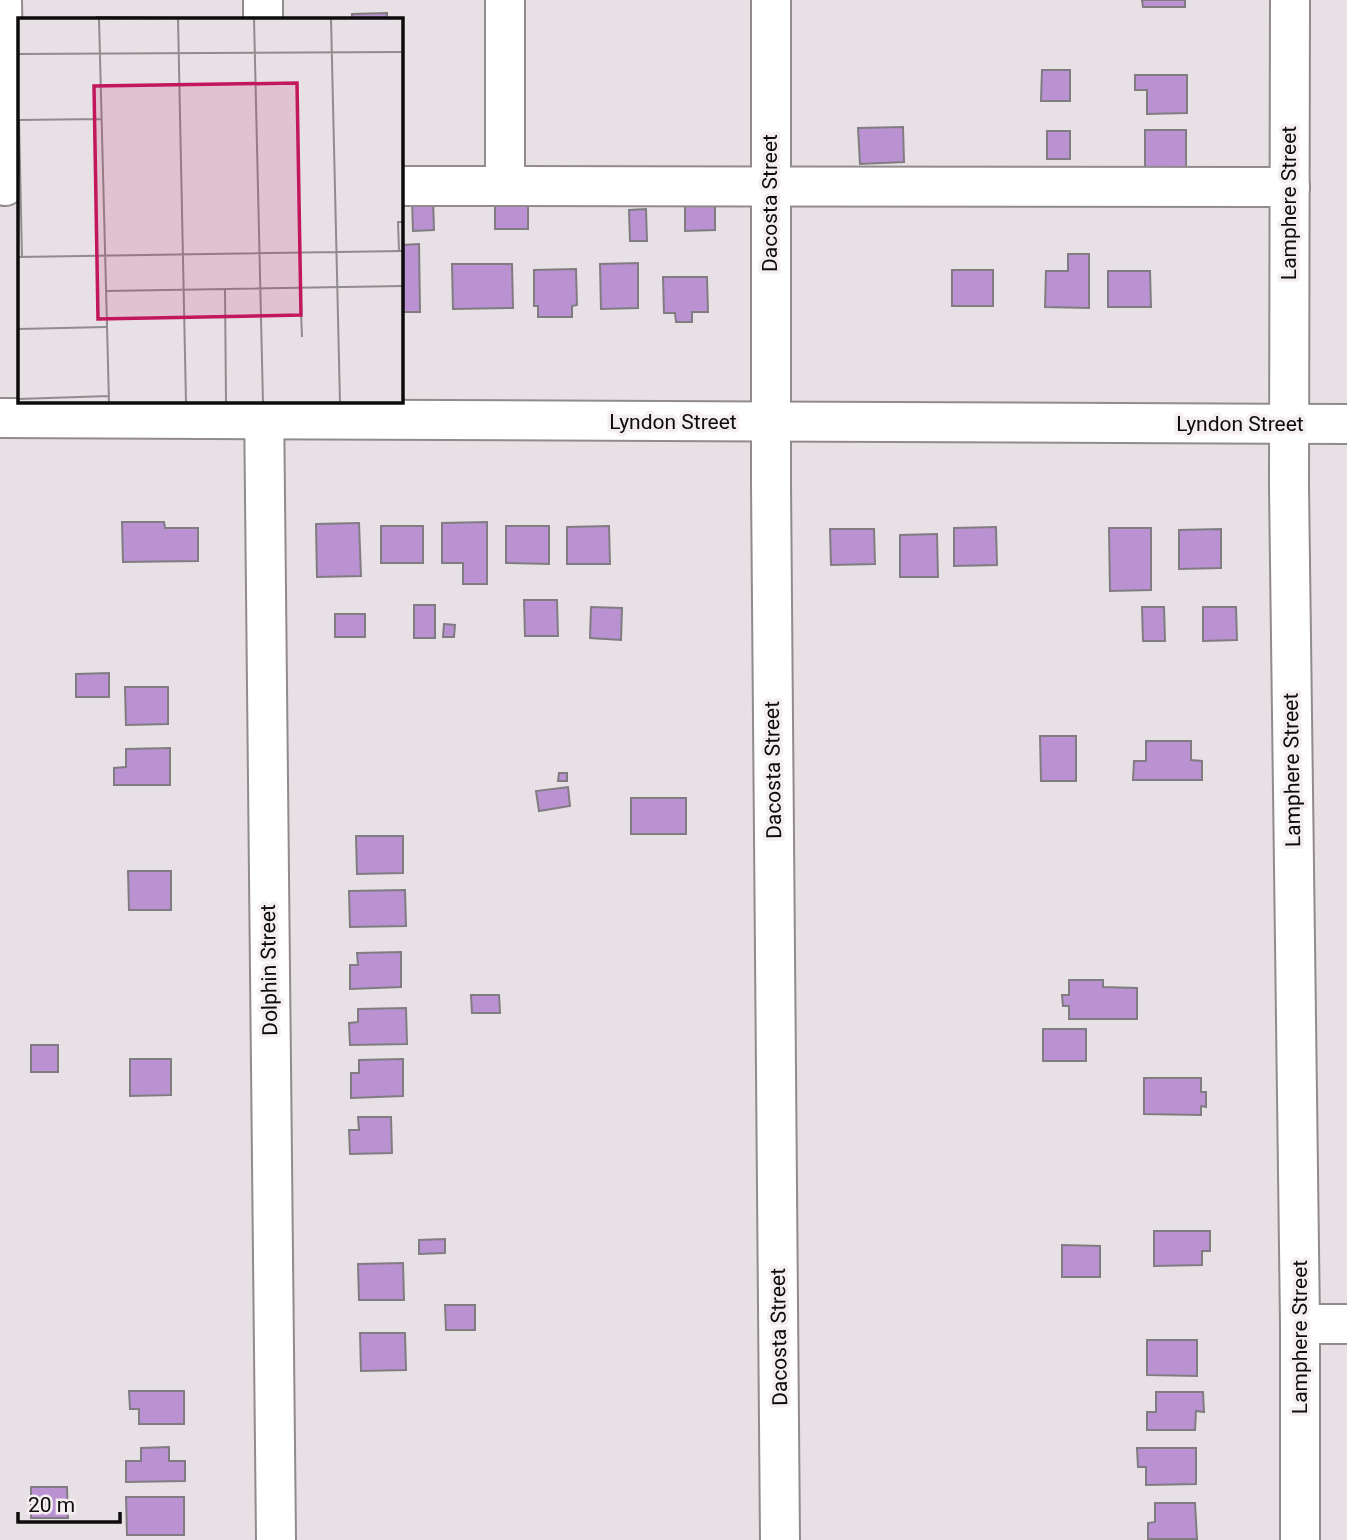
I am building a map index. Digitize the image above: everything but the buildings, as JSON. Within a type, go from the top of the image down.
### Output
[{"type":"street","points":[[2,0],[8,186]]},
{"type":"street","points":[[263,0],[263,18]]},
{"type":"street","points":[[505,0],[505,186]]},
{"type":"street","name":"Dacosta Street","points":[[771,0],[771,423],[780,1540]]},
{"type":"street","name":"Lamphere Street","points":[[1290,0],[1289,424],[1300,1324],[1300,1540]]},
{"type":"street","points":[[402,186],[1290,187]]},
{"type":"street","name":"Lyndon Street","points":[[0,418],[264,410],[771,423],[1347,424]]},
{"type":"street","name":"Dolphin Street","points":[[264,410],[276,1540]]},
{"type":"street","points":[[1300,1324],[1347,1324]]}]
